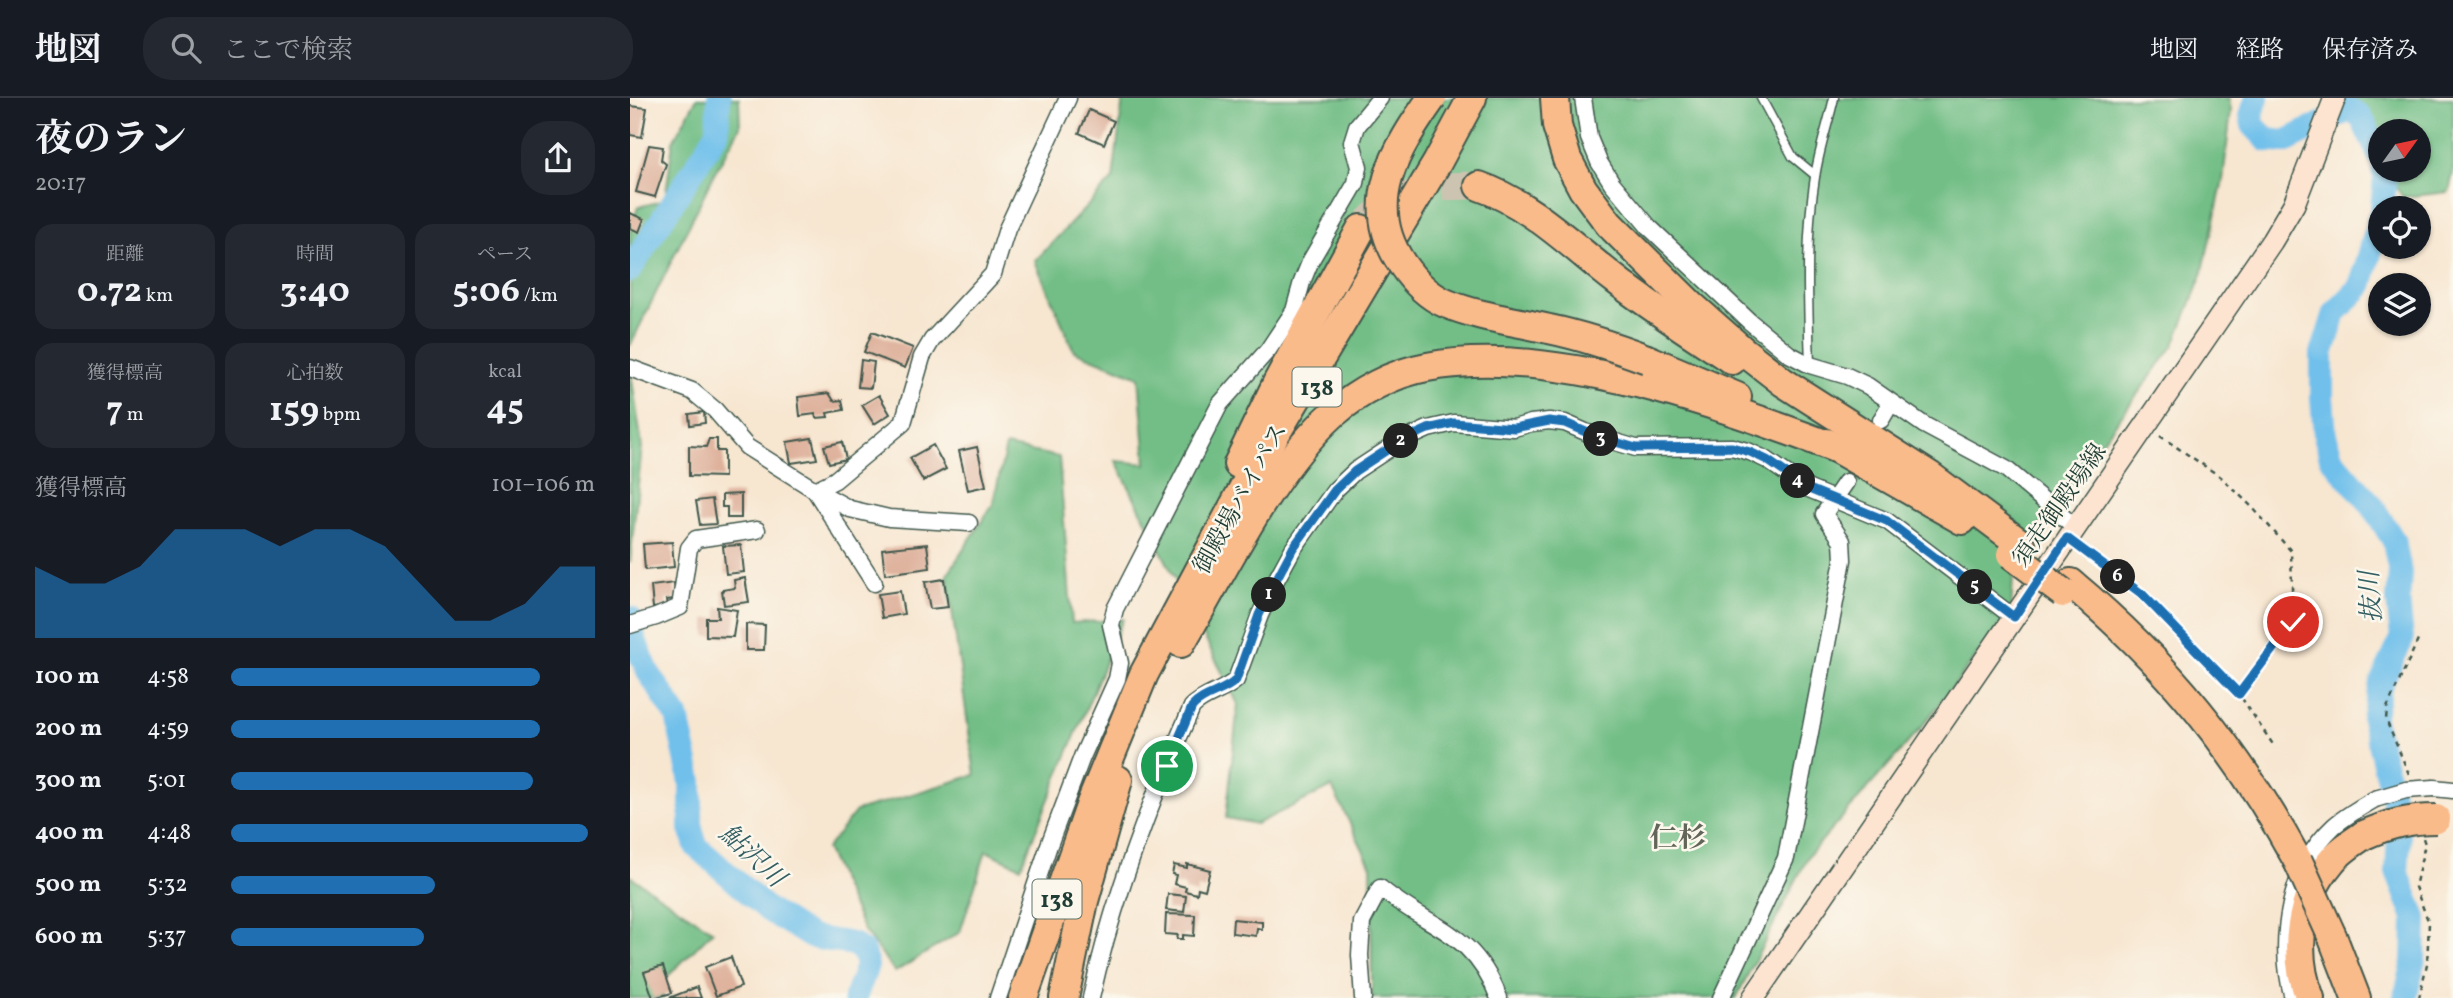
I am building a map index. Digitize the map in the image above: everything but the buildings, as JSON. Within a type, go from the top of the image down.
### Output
[{"type":"highway","points":[[1432,98],[1398,149],[1384,192],[1384,216],[1395,254],[1422,288],[1443,302],[1467,311],[1585,338],[1647,359],[1745,401],[1843,451],[2016,549]]},
{"type":"highway","name":"御殿場バイパス","points":[[1102,798],[1151,678],[1245,485],[1437,163],[1472,98]]},
{"type":"highway","name":"御殿場バイパス","points":[[1151,678],[1264,478],[1448,170],[1488,98]]},
{"type":"highway","points":[[1555,98],[1557,126],[1567,159],[1583,189],[1609,224],[1690,305],[1783,382],[1930,476],[1964,502],[2016,549],[2067,588],[2136,659],[2196,727],[2292,864],[2356,998]]},
{"type":"highway","points":[[1479,186],[1516,203],[1619,282],[1732,360],[1964,502]]},
{"type":"highway","points":[[1151,678],[1231,477],[1284,371],[1361,229]]},
{"type":"highway","points":[[1151,678],[1286,468],[1334,414],[1361,393],[1424,367],[1457,362],[1492,362],[1579,371],[1725,408],[1843,451]]},
{"type":"highway","name":"138","points":[[1023,998],[1102,798]]},
{"type":"highway","name":"138","points":[[1065,998],[1102,798]]},
{"type":"highway","points":[[2310,998],[2302,967],[2300,944],[2309,897],[2330,862],[2364,835],[2386,825],[2410,819],[2445,820]]},
{"type":"highway","points":[[2326,939],[2342,998]]},
{"type":"main road","name":"須走御殿場線","points":[[1753,998],[2273,240],[2294,204],[2331,108]]},
{"type":"street","points":[[815,489],[835,480],[903,423],[922,357],[932,340],[993,274],[1007,229],[1068,98]]},
{"type":"street","points":[[998,998],[1049,845],[1082,757],[1117,679],[1120,663],[1111,625],[1115,609],[1220,404],[1268,350],[1294,311],[1311,260],[1356,183],[1359,167],[1352,142],[1357,126],[1380,98]]},
{"type":"street","points":[[1583,98],[1590,138],[1599,162],[1628,204],[1695,272],[1749,321],[1789,354],[1810,365],[1847,376],[1868,386],[1924,425],[2006,469],[2071,533]]},
{"type":"street","points":[[630,368],[692,391],[715,410],[747,447],[849,509],[889,518],[969,523]]},
{"type":"street","points":[[1881,420],[1891,402]]},
{"type":"street","points":[[1091,998],[1110,920],[1129,864],[1192,707],[1236,680],[1259,615],[1293,548],[1335,490],[1375,456],[1428,429],[1454,423],[1514,428],[1549,421],[1565,423],[1595,436],[1636,448],[1732,447],[1750,452],[1767,460],[1809,489],[1887,521],[2014,617]]},
{"type":"street","points":[[1721,998],[1786,858],[1843,560],[1842,541],[1824,514],[1846,482]]},
{"type":"street","points":[[815,489],[874,583]]},
{"type":"street","points":[[637,623],[680,607],[689,548],[696,539],[757,530]]},
{"type":"street","points":[[2293,998],[2287,978],[2286,951],[2291,900],[2306,864],[2317,846],[2334,826],[2375,799],[2406,790],[2453,790]]},
{"type":"street","points":[[1363,998],[1360,955],[1362,922],[1380,888],[1402,907],[1448,931],[1474,952],[1490,974],[1499,998]]},
{"type":"lane","points":[[1761,98],[1793,157],[1815,175]]},
{"type":"lane","points":[[1810,365],[1807,298],[1809,240],[1815,175],[1834,98]]},
{"type":"path","points":[[2146,426],[2221,477],[2291,551],[2293,622],[2239,694]]},
{"type":"path","points":[[2071,533],[2142,594],[2239,694],[2274,746]]},
{"type":"green space","points":[[697,98],[739,98],[740,127],[714,174],[630,346],[630,231],[638,207],[665,200],[673,141]]},
{"type":"green space","points":[[1123,98],[2229,98],[2231,111],[2223,180],[2202,275],[2174,345],[2014,560],[2011,612],[1920,729],[1809,855],[1736,998],[1372,998],[1371,866],[1332,787],[1256,824],[1226,818],[1238,704],[1116,461],[1146,464],[1139,377],[1074,351],[1035,261],[1113,179]]},
{"type":"green space","points":[[2341,98],[2453,98],[2453,172],[2449,192],[2402,196],[2392,182],[2431,182],[2431,119],[2368,119],[2368,145],[2343,108]]},
{"type":"green space","points":[[630,366],[642,446],[630,563]]},
{"type":"green space","points":[[1006,446],[1059,457],[1072,623],[1123,619],[1021,867],[986,851],[960,932],[895,972],[864,931],[826,849],[856,811],[975,775],[947,575],[993,504]]},
{"type":"green space","points":[[630,876],[713,931],[661,983],[663,998],[630,998]]},
{"type":"waterway","name":"鮎沢川","points":[[630,270],[717,133],[719,98]]},
{"type":"waterway","name":"抜川","points":[[2257,98],[2251,114],[2253,125],[2267,140],[2285,142],[2349,110],[2361,117],[2368,132]]},
{"type":"waterway","name":"抜川","points":[[2383,196],[2385,182]]},
{"type":"waterway","name":"抜川","points":[[2368,259],[2361,286],[2335,313],[2322,354],[2322,398],[2325,435],[2331,458],[2371,504],[2394,541],[2400,573],[2398,600],[2402,639],[2381,683],[2373,719],[2392,795],[2399,837],[2397,872],[2415,918],[2414,962],[2405,998]]},
{"type":"waterway","name":"鮎沢川","points":[[630,618],[634,638],[648,672],[677,716],[691,782],[691,829],[696,846],[768,910],[811,937],[853,944],[863,951],[867,966],[855,998]]},
{"type":"tunnel","points":[[1367,222],[1379,211],[1405,196],[1433,188],[1479,186]]},
{"type":"district","name":"仁杉","points":[[1678,837]]},
{"type":"route","points":[[1167,766],[1192,707],[1236,680],[1259,615],[1276,580],[1293,548],[1335,490],[1355,471],[1399,442],[1428,429],[1454,423],[1514,428],[1549,421],[1565,423],[1595,436],[1636,448],[1732,447],[1750,452],[1767,460],[1809,489],[1887,521],[2014,617],[2067,538],[2142,594],[2239,694],[2293,622]]}]
